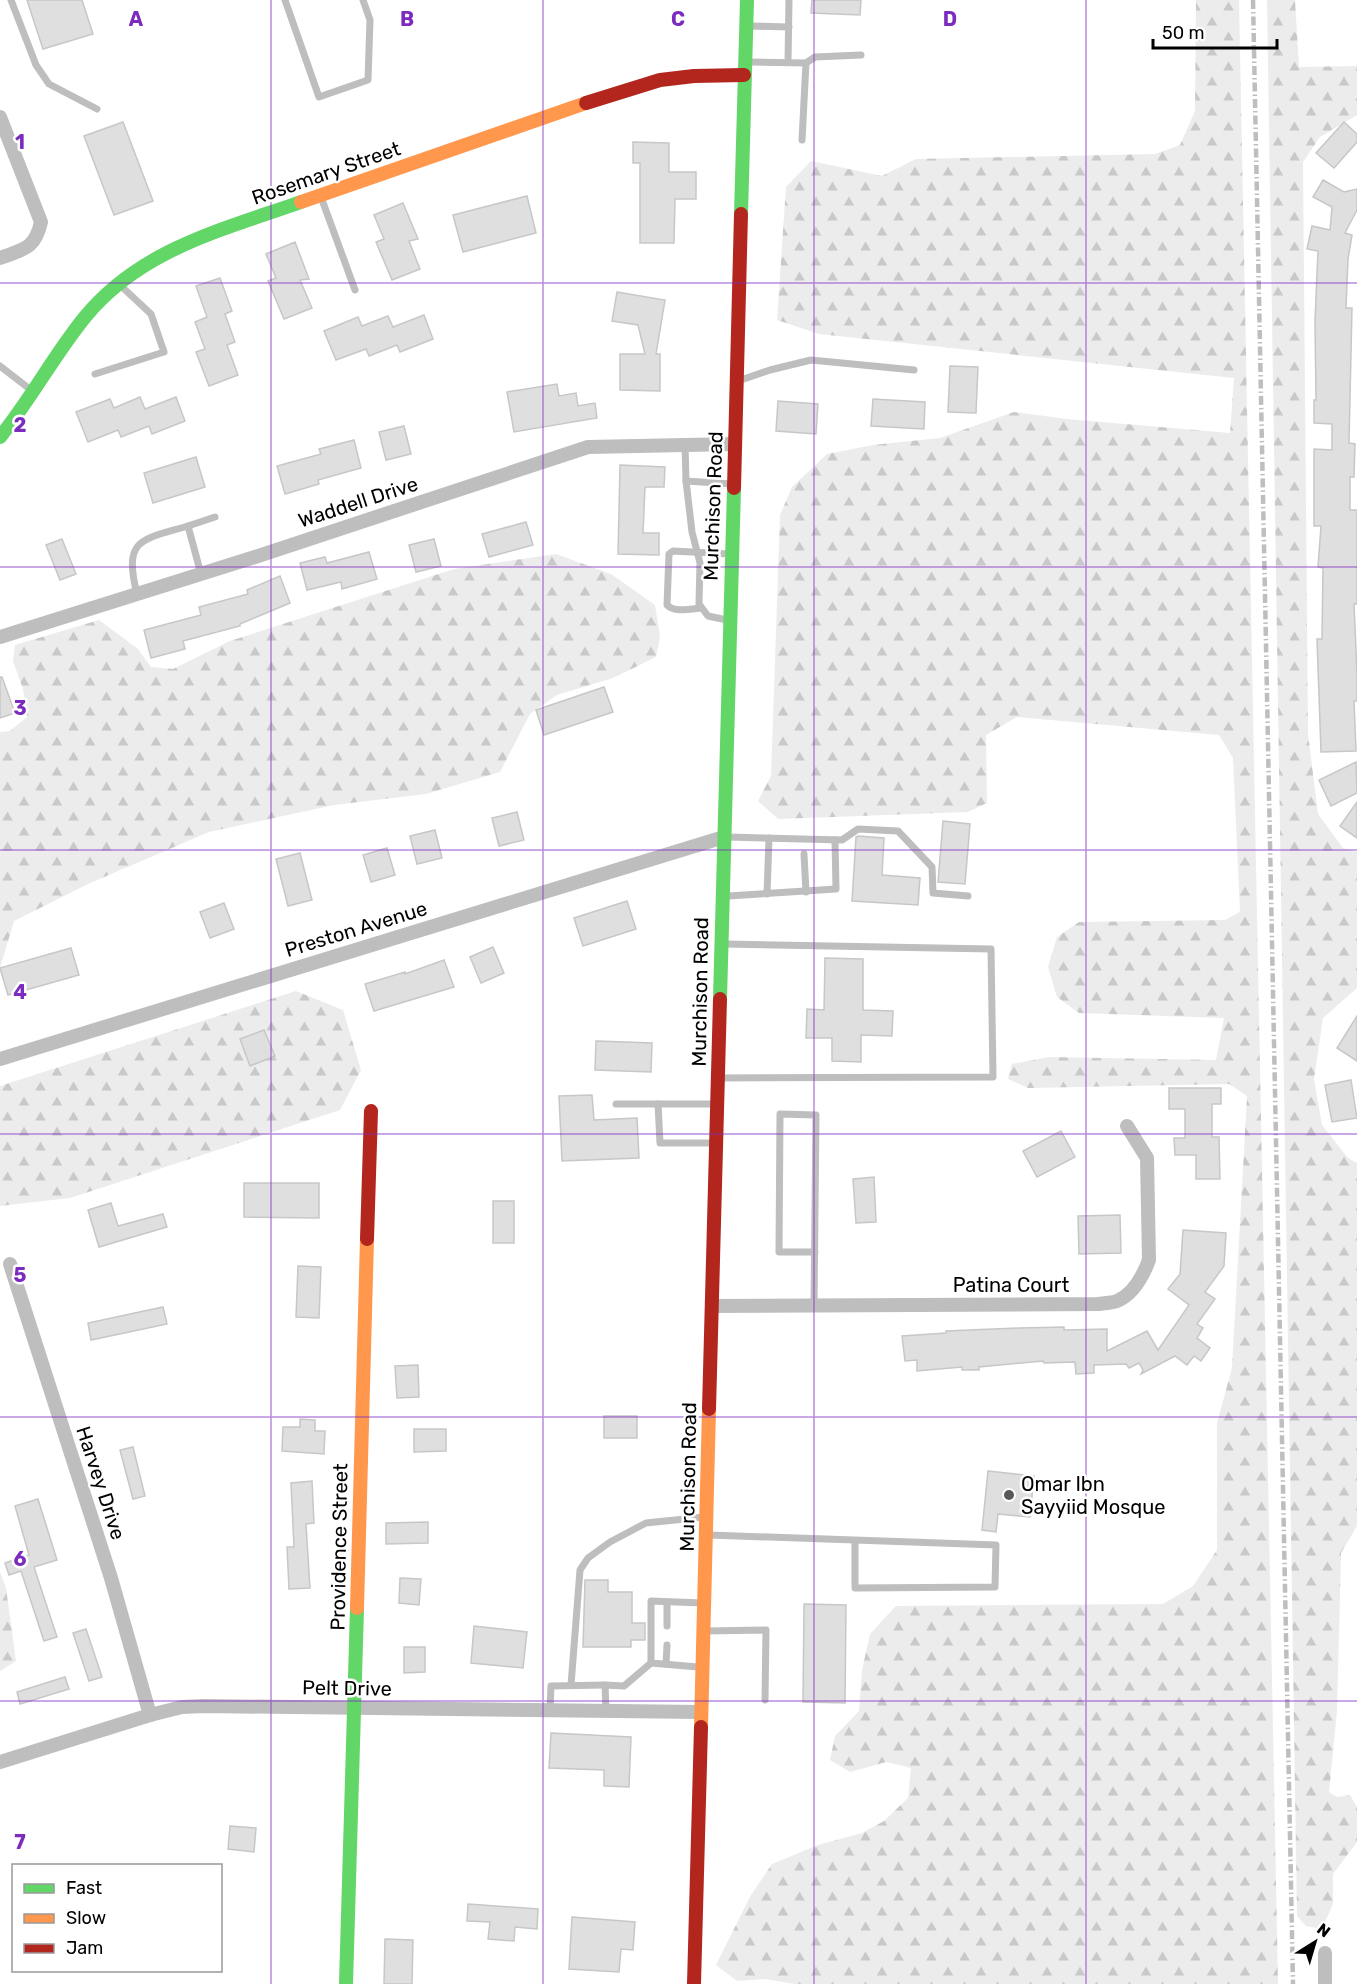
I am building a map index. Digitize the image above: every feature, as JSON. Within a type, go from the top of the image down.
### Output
[{"type":"main road","name":"Murchison Road","points":[[694,1984],[747,0]]},
{"type":"main road","name":"Rosemary Street","points":[[0,437],[86,316],[119,283],[155,258],[186,242],[616,93],[660,80],[744,69]]},
{"type":"main road","name":"Providence Street","points":[[346,1984],[371,1111]]},
{"type":"street","points":[[0,117],[41,222],[38,236],[29,247],[0,258]]},
{"type":"street","name":"Waddell Drive","points":[[0,637],[201,574],[588,447],[734,444]]},
{"type":"street","name":"Preston Avenue","points":[[0,1059],[724,837]]},
{"type":"street","name":"Patina Court","points":[[712,1306],[1098,1304],[1117,1301],[1132,1289],[1143,1275],[1149,1260],[1147,1158],[1127,1126]]},
{"type":"street","name":"Harvey Drive","points":[[10,1264],[111,1578],[150,1715]]},
{"type":"street","name":"Pelt Drive","points":[[0,1762],[182,1707],[701,1712]]},
{"type":"street","points":[[1324,1984],[1325,1953]]},
{"type":"lane","points":[[11,0],[36,65],[49,84],[97,109]]},
{"type":"lane","points":[[285,0],[319,97],[368,80],[370,20],[363,0]]},
{"type":"lane","points":[[788,62],[789,0]]},
{"type":"lane","points":[[746,26],[789,27]]},
{"type":"lane","points":[[744,69],[788,62],[806,63],[815,57],[861,54]]},
{"type":"lane","points":[[802,140],[806,63]]},
{"type":"lane","points":[[320,196],[355,291]]},
{"type":"lane","points":[[95,374],[164,352],[151,314],[119,283]]},
{"type":"lane","points":[[736,382],[770,370],[812,360],[914,370]]},
{"type":"lane","points":[[0,366],[32,391]]},
{"type":"lane","points":[[685,445],[686,482],[692,532],[700,563],[701,608],[704,614],[713,618],[730,620]]},
{"type":"lane","points":[[686,482],[733,484]]},
{"type":"lane","points":[[138,594],[131,568],[135,551],[140,543],[145,538],[214,517]]},
{"type":"lane","points":[[188,526],[201,574]]},
{"type":"lane","points":[[701,608],[669,608],[666,602],[669,554],[673,551],[732,555]]},
{"type":"lane","points":[[724,837],[842,840],[858,829],[898,831],[932,867],[933,893],[968,896]]},
{"type":"lane","points":[[767,894],[769,838]]},
{"type":"lane","points":[[722,897],[836,889],[835,840]]},
{"type":"lane","points":[[804,854],[806,892]]},
{"type":"lane","points":[[718,1078],[993,1077],[991,949],[721,944]]},
{"type":"lane","points":[[616,1104],[717,1104]]},
{"type":"lane","points":[[658,1104],[660,1143],[715,1143]]},
{"type":"lane","points":[[814,1305],[815,1252],[816,1115],[780,1114],[779,1252],[815,1252]]},
{"type":"lane","points":[[571,1685],[580,1570],[588,1558],[610,1542],[646,1523],[706,1517]]},
{"type":"lane","points":[[706,1535],[996,1545],[995,1587],[855,1588],[855,1541]]},
{"type":"lane","points":[[651,1663],[651,1601],[704,1603]]},
{"type":"lane","points":[[667,1602],[667,1626]]},
{"type":"lane","points":[[704,1631],[766,1630],[765,1700]]},
{"type":"lane","points":[[666,1665],[667,1645]]},
{"type":"lane","points":[[550,1710],[551,1686],[624,1686],[651,1663],[703,1667]]},
{"type":"lane","points":[[605,1685],[606,1711]]},
{"type":"green space","points":[[1196,0],[1239,0],[1278,1984],[795,1984],[765,1979],[737,1981],[716,1965],[751,1895],[772,1864],[818,1845],[862,1833],[884,1821],[908,1798],[911,1768],[886,1762],[850,1772],[830,1760],[835,1736],[859,1711],[862,1670],[870,1634],[896,1606],[1163,1604],[1193,1586],[1217,1550],[1217,1423],[1232,1368],[1247,1096],[1229,1084],[1028,1088],[1008,1079],[1012,1064],[1049,1057],[1216,1060],[1224,1018],[1079,1013],[1057,997],[1048,967],[1057,937],[1079,922],[1225,920],[1240,912],[1233,758],[1219,735],[1017,717],[986,735],[987,803],[968,812],[778,819],[758,801],[771,776],[780,515],[792,487],[827,454],[873,445],[940,438],[1014,412],[1067,419],[1230,433],[1234,378],[819,334],[777,320],[786,187],[811,161],[882,176],[916,159],[1155,154],[1180,145],[1195,111]]},
{"type":"green space","points":[[1267,0],[1295,0],[1299,67],[1357,66],[1357,115],[1320,137],[1303,162],[1308,734],[1318,814],[1343,848],[1357,852],[1357,988],[1323,1018],[1314,1079],[1322,1125],[1348,1158],[1357,1163],[1357,1526],[1341,1553],[1337,1711],[1329,1792],[1337,1797],[1350,1795],[1357,1807],[1357,1842],[1333,1874],[1333,1904],[1322,1929],[1306,1926],[1297,1916]]},
{"type":"green space","points":[[556,554],[611,574],[655,605],[660,637],[656,657],[613,678],[557,695],[530,714],[500,772],[426,794],[334,805],[209,832],[88,884],[14,921],[0,968],[0,732],[10,731],[27,717],[23,689],[13,661],[15,645],[99,620],[138,649],[151,667],[173,669],[230,641],[454,569]]},
{"type":"green space","points":[[296,991],[343,1010],[361,1070],[340,1110],[70,1198],[0,1206],[0,1086]]},
{"type":"green space","points":[[0,1572],[6,1588],[16,1661],[0,1671]]},
{"type":"building","points":[[27,0],[82,0],[93,34],[43,49]]},
{"type":"building","points":[[812,0],[861,0],[860,15],[811,13]]},
{"type":"building","points":[[123,122],[153,201],[114,215],[84,136]]},
{"type":"building","points":[[1344,122],[1357,134],[1357,142],[1334,168],[1316,153]]},
{"type":"building","points":[[633,142],[669,143],[669,172],[696,172],[696,199],[675,199],[674,243],[640,243],[640,163],[633,163]]},
{"type":"building","points":[[1323,180],[1344,192],[1357,189],[1357,210],[1345,233],[1352,235],[1348,259],[1346,308],[1352,308],[1349,443],[1355,444],[1354,477],[1350,477],[1350,510],[1357,510],[1357,604],[1354,604],[1357,701],[1354,701],[1356,751],[1321,752],[1317,639],[1322,639],[1323,568],[1318,567],[1321,526],[1314,526],[1314,449],[1332,450],[1332,424],[1314,423],[1318,251],[1307,249],[1312,226],[1330,230],[1332,207],[1313,197]]},
{"type":"building","points":[[527,196],[536,233],[463,252],[453,215]]},
{"type":"building","points":[[403,203],[418,239],[409,241],[420,269],[392,280],[376,242],[384,239],[374,215]]},
{"type":"building","points":[[295,242],[309,279],[300,280],[312,308],[284,319],[268,281],[276,278],[266,254]]},
{"type":"building","points":[[220,278],[232,311],[225,314],[235,342],[227,345],[238,375],[209,386],[196,352],[205,349],[195,322],[207,317],[196,286]]},
{"type":"building","points":[[617,292],[665,300],[656,354],[660,354],[660,391],[620,390],[620,354],[645,354],[638,325],[612,321]]},
{"type":"building","points":[[424,315],[433,339],[400,352],[397,345],[369,356],[366,349],[336,360],[324,331],[358,317],[362,326],[388,316],[393,327]]},
{"type":"building","points":[[950,366],[978,367],[976,413],[948,412]]},
{"type":"building","points":[[557,384],[559,396],[576,393],[578,406],[595,403],[597,418],[514,432],[507,392]]},
{"type":"building","points":[[140,397],[145,409],[176,397],[185,421],[152,434],[149,426],[121,437],[118,430],[88,442],[76,412],[110,399],[114,408]]},
{"type":"building","points":[[873,399],[925,402],[924,429],[871,426]]},
{"type":"building","points":[[778,401],[818,404],[816,434],[776,431]]},
{"type":"building","points":[[404,426],[411,454],[386,460],[379,432]]},
{"type":"building","points":[[354,440],[361,468],[318,480],[319,484],[285,494],[277,466],[321,454],[319,449]]},
{"type":"building","points":[[196,457],[205,487],[153,503],[144,473]]},
{"type":"building","points":[[620,465],[665,467],[664,487],[645,487],[643,533],[659,533],[659,555],[618,554]]},
{"type":"building","points":[[526,522],[533,545],[489,557],[482,534]]},
{"type":"building","points":[[62,539],[76,574],[60,580],[46,545]]},
{"type":"building","points":[[434,539],[441,566],[416,572],[409,545]]},
{"type":"building","points":[[369,552],[377,579],[342,589],[341,582],[307,590],[300,563],[325,557],[327,563]]},
{"type":"building","points":[[280,576],[290,603],[240,624],[240,626],[183,641],[185,649],[151,658],[144,630],[201,615],[199,607],[248,594],[247,590]]},
{"type":"building","points":[[0,677],[2,677],[15,713],[0,718]]},
{"type":"building","points":[[604,687],[613,712],[544,735],[536,710]]},
{"type":"building","points":[[1356,762],[1357,793],[1331,806],[1319,780]]},
{"type":"building","points":[[1357,802],[1357,838],[1340,826]]},
{"type":"building","points":[[517,812],[524,840],[499,846],[492,818]]},
{"type":"building","points":[[943,821],[970,824],[965,884],[938,882]]},
{"type":"building","points":[[435,830],[442,858],[417,864],[410,836]]},
{"type":"building","points":[[856,837],[884,838],[882,875],[920,878],[918,905],[852,901]]},
{"type":"building","points":[[387,848],[395,875],[371,882],[363,855]]},
{"type":"building","points":[[300,853],[312,900],[288,906],[276,859]]},
{"type":"building","points":[[627,901],[636,929],[583,946],[574,918]]},
{"type":"building","points":[[224,903],[234,929],[210,938],[200,912]]},
{"type":"building","points":[[493,947],[504,973],[481,983],[470,957]]},
{"type":"building","points":[[71,948],[79,975],[8,995],[0,968]]},
{"type":"building","points":[[825,958],[863,959],[863,1010],[893,1011],[892,1036],[861,1035],[861,1062],[832,1061],[832,1038],[806,1038],[807,1009],[824,1010]]},
{"type":"building","points":[[444,960],[454,987],[374,1011],[365,984],[405,972],[405,974]]},
{"type":"building","points":[[1357,1016],[1357,1061],[1337,1048]]},
{"type":"building","points":[[264,1030],[275,1056],[250,1066],[240,1039]]},
{"type":"building","points":[[596,1041],[652,1043],[651,1072],[595,1070]]},
{"type":"building","points":[[1351,1080],[1357,1118],[1332,1122],[1325,1085]]},
{"type":"building","points":[[1169,1088],[1221,1088],[1221,1104],[1212,1104],[1212,1137],[1219,1137],[1220,1179],[1196,1179],[1196,1155],[1175,1155],[1174,1138],[1185,1138],[1185,1109],[1169,1109]]},
{"type":"building","points":[[592,1095],[594,1120],[637,1118],[639,1158],[562,1161],[559,1096]]},
{"type":"building","points":[[1061,1131],[1075,1157],[1037,1177],[1023,1151]]},
{"type":"building","points":[[874,1177],[876,1222],[856,1223],[853,1179]]},
{"type":"building","points":[[244,1183],[319,1183],[319,1218],[244,1217]]},
{"type":"building","points":[[493,1201],[514,1201],[514,1243],[493,1243]]},
{"type":"building","points":[[111,1203],[118,1226],[163,1214],[167,1227],[99,1247],[88,1210]]},
{"type":"building","points":[[1120,1215],[1121,1253],[1079,1254],[1078,1216]]},
{"type":"building","points":[[1183,1230],[1226,1233],[1224,1266],[1205,1292],[1215,1299],[1197,1324],[1203,1328],[1197,1338],[1210,1348],[1201,1361],[1194,1356],[1187,1365],[1175,1356],[1141,1374],[1143,1370],[1139,1363],[1129,1368],[1126,1364],[1094,1365],[1094,1373],[1076,1374],[1075,1362],[1044,1363],[1043,1361],[979,1367],[979,1370],[962,1370],[962,1367],[917,1371],[917,1360],[905,1361],[902,1336],[946,1333],[946,1331],[1064,1327],[1064,1330],[1107,1329],[1107,1351],[1147,1331],[1158,1350],[1189,1305],[1168,1289],[1180,1274]]},
{"type":"building","points":[[298,1266],[321,1267],[319,1318],[296,1317]]},
{"type":"building","points":[[163,1307],[167,1324],[91,1340],[88,1323]]},
{"type":"building","points":[[418,1365],[419,1397],[397,1398],[395,1366]]},
{"type":"building","points":[[604,1416],[637,1416],[637,1438],[604,1438]]},
{"type":"building","points":[[300,1419],[315,1420],[315,1431],[325,1431],[324,1454],[282,1451],[283,1427],[300,1427]]},
{"type":"building","points":[[414,1429],[446,1429],[446,1451],[414,1452]]},
{"type":"building","points":[[133,1447],[145,1496],[133,1499],[120,1450]]},
{"type":"building","name":"Omar Ibn Sayyiid Mosque","points":[[988,1471],[1034,1476],[1030,1517],[998,1514],[996,1532],[982,1530]]},
{"type":"building","points":[[312,1481],[314,1523],[306,1524],[310,1588],[289,1589],[287,1547],[294,1547],[291,1483]]},
{"type":"building","points":[[38,1499],[57,1560],[34,1567],[57,1637],[44,1641],[21,1571],[9,1575],[5,1563],[29,1555],[15,1506]]},
{"type":"building","points":[[428,1522],[428,1543],[386,1544],[386,1523]]},
{"type":"building","points":[[400,1578],[421,1579],[419,1605],[399,1603]]},
{"type":"building","points":[[585,1580],[608,1580],[608,1592],[632,1592],[632,1623],[645,1623],[645,1640],[631,1640],[631,1647],[583,1647]]},
{"type":"building","points":[[804,1604],[846,1605],[845,1703],[803,1702]]},
{"type":"building","points":[[474,1626],[527,1632],[523,1668],[471,1663]]},
{"type":"building","points":[[86,1629],[102,1677],[89,1681],[73,1633]]},
{"type":"building","points":[[404,1647],[425,1647],[425,1672],[404,1673]]},
{"type":"building","points":[[65,1677],[69,1689],[20,1704],[17,1692]]},
{"type":"building","points":[[551,1733],[631,1737],[629,1787],[604,1786],[604,1770],[549,1768]]},
{"type":"building","points":[[230,1826],[256,1828],[254,1852],[228,1849]]},
{"type":"building","points":[[468,1904],[538,1909],[537,1929],[515,1927],[514,1941],[488,1939],[490,1922],[467,1921]]},
{"type":"building","points":[[572,1917],[635,1922],[633,1950],[621,1949],[619,1972],[569,1969]]},
{"type":"building","points":[[385,1939],[413,1940],[412,1984],[384,1984]]},
{"type":"railway","points":[[1253,0],[1293,1984]]},
{"type":"traffic: fast","points":[[741,214],[747,0]]},
{"type":"traffic: fast","points":[[0,437],[85,317],[131,274],[184,245],[301,202]]},
{"type":"traffic: fast","points":[[720,999],[734,488]]},
{"type":"traffic: fast","points":[[346,1984],[357,1608]]},
{"type":"traffic: slow","points":[[301,202],[586,103]]},
{"type":"traffic: slow","points":[[357,1608],[367,1239]]},
{"type":"traffic: slow","points":[[701,1727],[709,1409]]},
{"type":"traffic: jam","points":[[586,103],[660,80],[694,76],[744,75]]},
{"type":"traffic: jam","points":[[734,488],[741,214]]},
{"type":"traffic: jam","points":[[709,1409],[720,999]]},
{"type":"traffic: jam","points":[[367,1239],[371,1111]]},
{"type":"traffic: jam","points":[[694,1984],[701,1727]]},
{"type":"place","name":"Omar Ibn Sayyiid Mosque","points":[[1009,1495]]}]
